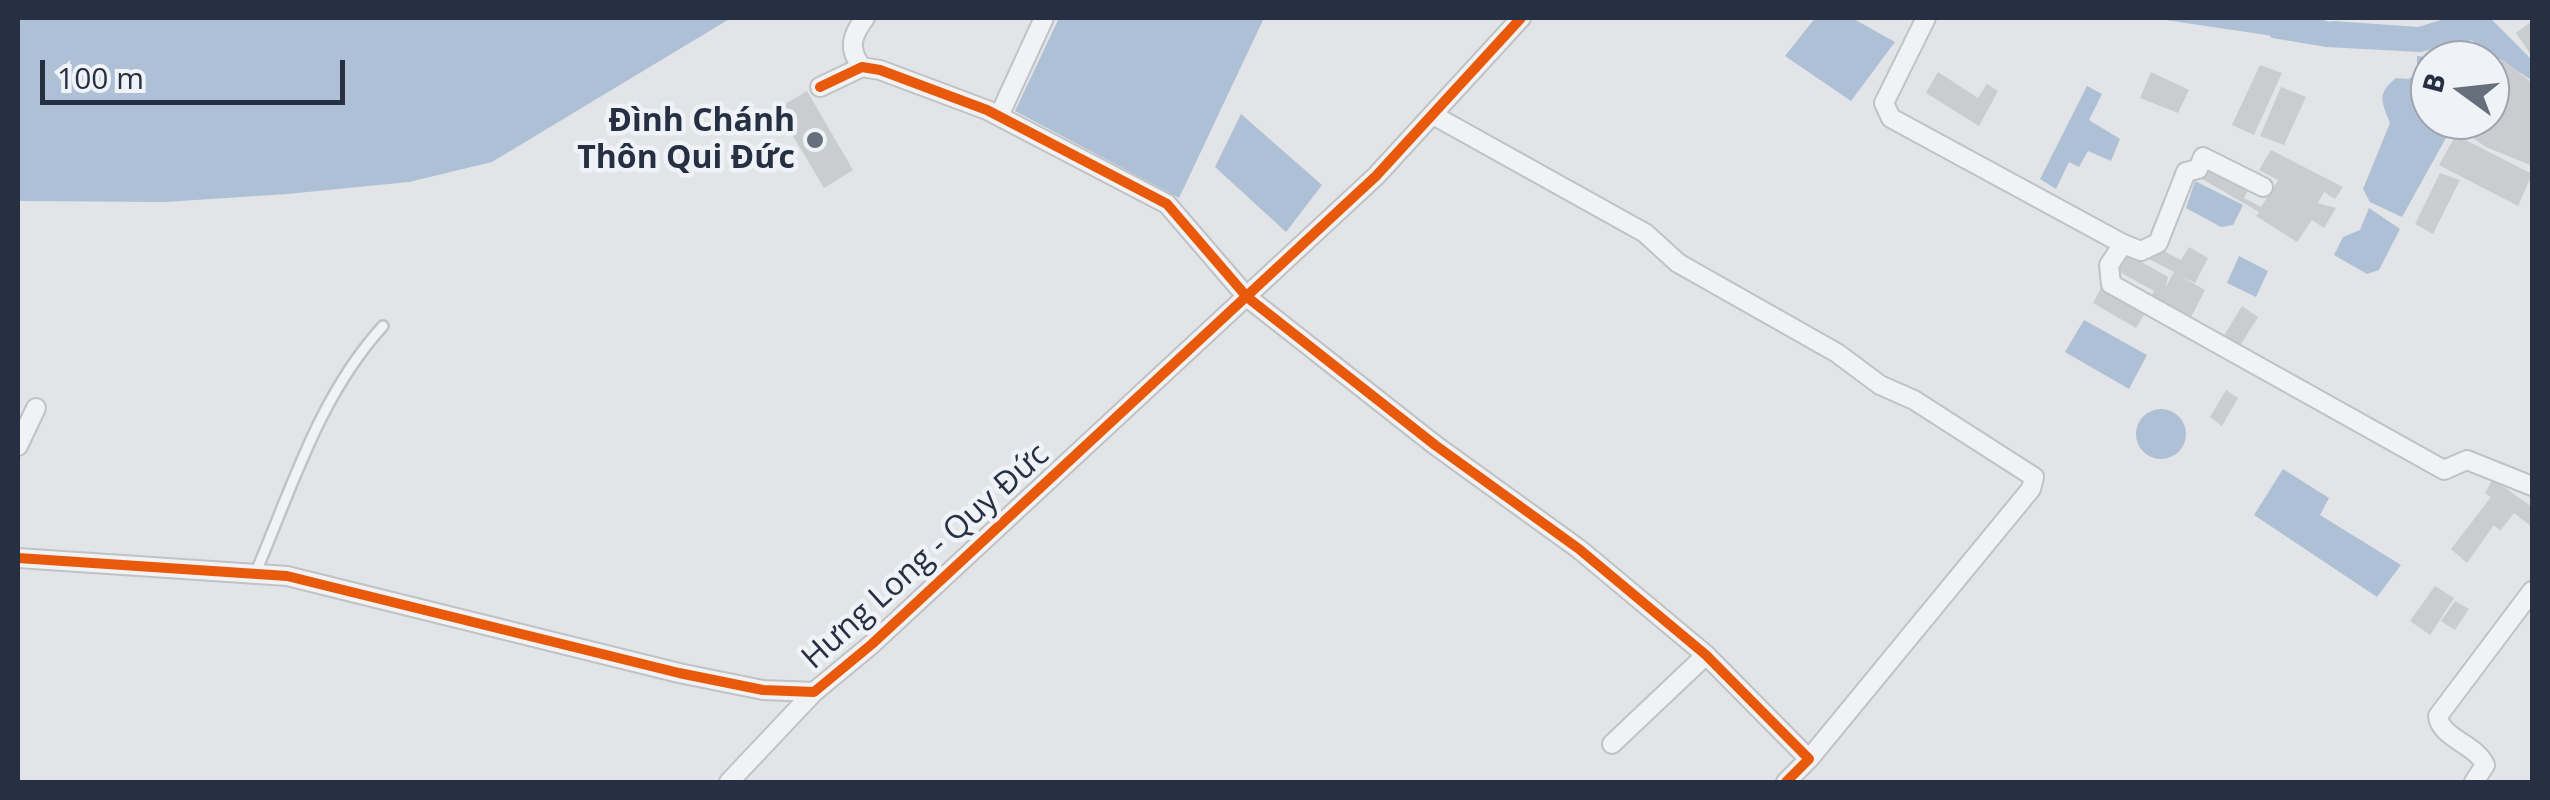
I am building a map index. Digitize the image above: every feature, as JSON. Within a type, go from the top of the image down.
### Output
[{"type":"street","points":[[864,18],[853,33],[852,47],[862,67],[999,116],[1167,204],[1246,298],[1435,446],[1539,517],[1706,655],[1809,759]]},
{"type":"street","points":[[999,116],[1044,18]]},
{"type":"street","name":"Hưng Long - Quy Đức","points":[[18,558],[287,576],[679,673],[763,690],[814,692],[872,644],[1376,176],[1520,18]]},
{"type":"street","points":[[1926,18],[1884,103],[1887,114],[2123,244],[2141,250],[2158,243],[2186,172],[2198,170],[2203,157],[2262,187]]},
{"type":"street","points":[[820,87],[862,67]]},
{"type":"street","points":[[1433,114],[1645,232],[1678,262],[1837,353],[1880,385],[1914,400],[2034,477],[2031,489],[1786,782]]},
{"type":"street","points":[[2123,244],[2108,265],[2111,284],[2444,470],[2467,460],[2532,486]]},
{"type":"street","points":[[18,446],[36,408]]},
{"type":"street","points":[[2474,782],[2485,765],[2480,754],[2442,728],[2438,716],[2532,591]]},
{"type":"street","points":[[1612,744],[1706,655]]},
{"type":"street","points":[[730,782],[814,692]]},
{"type":"lane","points":[[255,574],[321,415],[360,352],[383,326]]},
{"type":"water","points":[[18,18],[731,18],[492,162],[409,182],[165,202],[18,201]]},
{"type":"water","points":[[1059,18],[1264,18],[1179,198],[1015,111]]},
{"type":"water","points":[[1815,18],[1852,18],[1895,42],[1851,101],[1785,56]]},
{"type":"water","points":[[2152,18],[2293,18],[2418,30],[2457,18],[2486,18],[2508,40],[2410,40],[2410,48],[2327,44]]},
{"type":"water","points":[[2510,42],[2532,64],[2532,77],[2510,62]]},
{"type":"water","points":[[2396,78],[2409,79],[2410,140],[2445,140],[2402,217],[2370,202],[2363,189],[2390,123],[2383,94]]},
{"type":"water","points":[[2087,86],[2102,94],[2089,120],[2120,139],[2111,161],[2088,151],[2079,167],[2069,162],[2056,189],[2040,179]]},
{"type":"water","points":[[1241,114],[1322,185],[1286,232],[1215,167]]},
{"type":"water","points":[[2195,181],[2243,205],[2233,225],[2221,227],[2186,208]]},
{"type":"water","points":[[2369,208],[2400,229],[2379,270],[2367,274],[2334,255],[2343,237],[2360,230]]},
{"type":"water","points":[[2239,256],[2268,271],[2256,297],[2227,283]]},
{"type":"water","points":[[2084,320],[2147,355],[2129,389],[2065,352]]},
{"type":"water","points":[[2161,409],[2179,416],[2186,434],[2179,452],[2161,459],[2143,452],[2136,434],[2143,416]]},
{"type":"water","points":[[2283,469],[2329,498],[2320,515],[2401,565],[2377,597],[2254,515]]},
{"type":"building","points":[[2532,21],[2532,56],[2516,33]]},
{"type":"building","points":[[2260,65],[2282,73],[2254,135],[2232,125]]},
{"type":"building","points":[[2510,66],[2532,83],[2530,165],[2476,140],[2510,140]]},
{"type":"building","points":[[1938,72],[1978,98],[1987,84],[1998,91],[1979,126],[1926,93]]},
{"type":"building","points":[[2151,72],[2189,90],[2178,113],[2140,98]]},
{"type":"building","points":[[2281,87],[2306,97],[2284,145],[2260,136]]},
{"type":"building","name":"Đình Chánh Thôn Qui Đức","points":[[807,91],[853,170],[824,188],[777,109]]},
{"type":"building","points":[[2453,140],[2466,140],[2532,174],[2518,206],[2439,165]]},
{"type":"building","points":[[2271,150],[2343,187],[2335,199],[2324,192],[2318,203],[2336,208],[2324,228],[2312,220],[2297,242],[2256,216],[2259,212],[2202,179],[2209,166],[2250,187],[2244,198],[2261,207],[2278,180],[2259,170]]},
{"type":"building","points":[[2440,173],[2460,180],[2433,234],[2415,224]]},
{"type":"building","points":[[2189,247],[2208,258],[2195,283],[2180,276],[2205,290],[2188,323],[2148,301],[2154,291],[2116,270],[2126,253],[2168,277],[2165,288],[2174,272],[2147,258],[2160,249],[2181,260]]},
{"type":"building","points":[[2102,286],[2147,310],[2136,328],[2093,303]]},
{"type":"building","points":[[2242,306],[2258,317],[2238,349],[2222,339]]},
{"type":"building","points":[[2226,390],[2238,398],[2222,426],[2210,417]]},
{"type":"building","points":[[2493,479],[2532,507],[2532,527],[2514,513],[2500,531],[2494,525],[2467,563],[2451,549],[2491,497],[2485,493]]},
{"type":"building","points":[[2435,586],[2454,598],[2430,635],[2410,621]]},
{"type":"building","points":[[2455,601],[2469,609],[2455,630],[2441,621]]},
{"type":"waterway","points":[[2293,18],[2322,22]]},
{"type":"waterway","points":[[2334,24],[2418,30],[2457,18]]},
{"type":"waterway","points":[[2486,18],[2532,64]]},
{"type":"waterway","points":[[2273,35],[2327,44],[2420,49],[2472,37],[2532,77]]},
{"type":"cycle path","points":[[18,558],[287,576],[679,673],[763,690],[814,692],[872,644],[1376,176],[1521,18]]},
{"type":"cycle path","points":[[820,87],[862,67],[880,70],[987,110],[1167,204],[1247,297],[1435,445],[1579,549],[1706,655],[1809,759],[1786,782]]},
{"type":"place","name":"Đình Chánh Thôn Qui Đức","points":[[815,140]]}]
